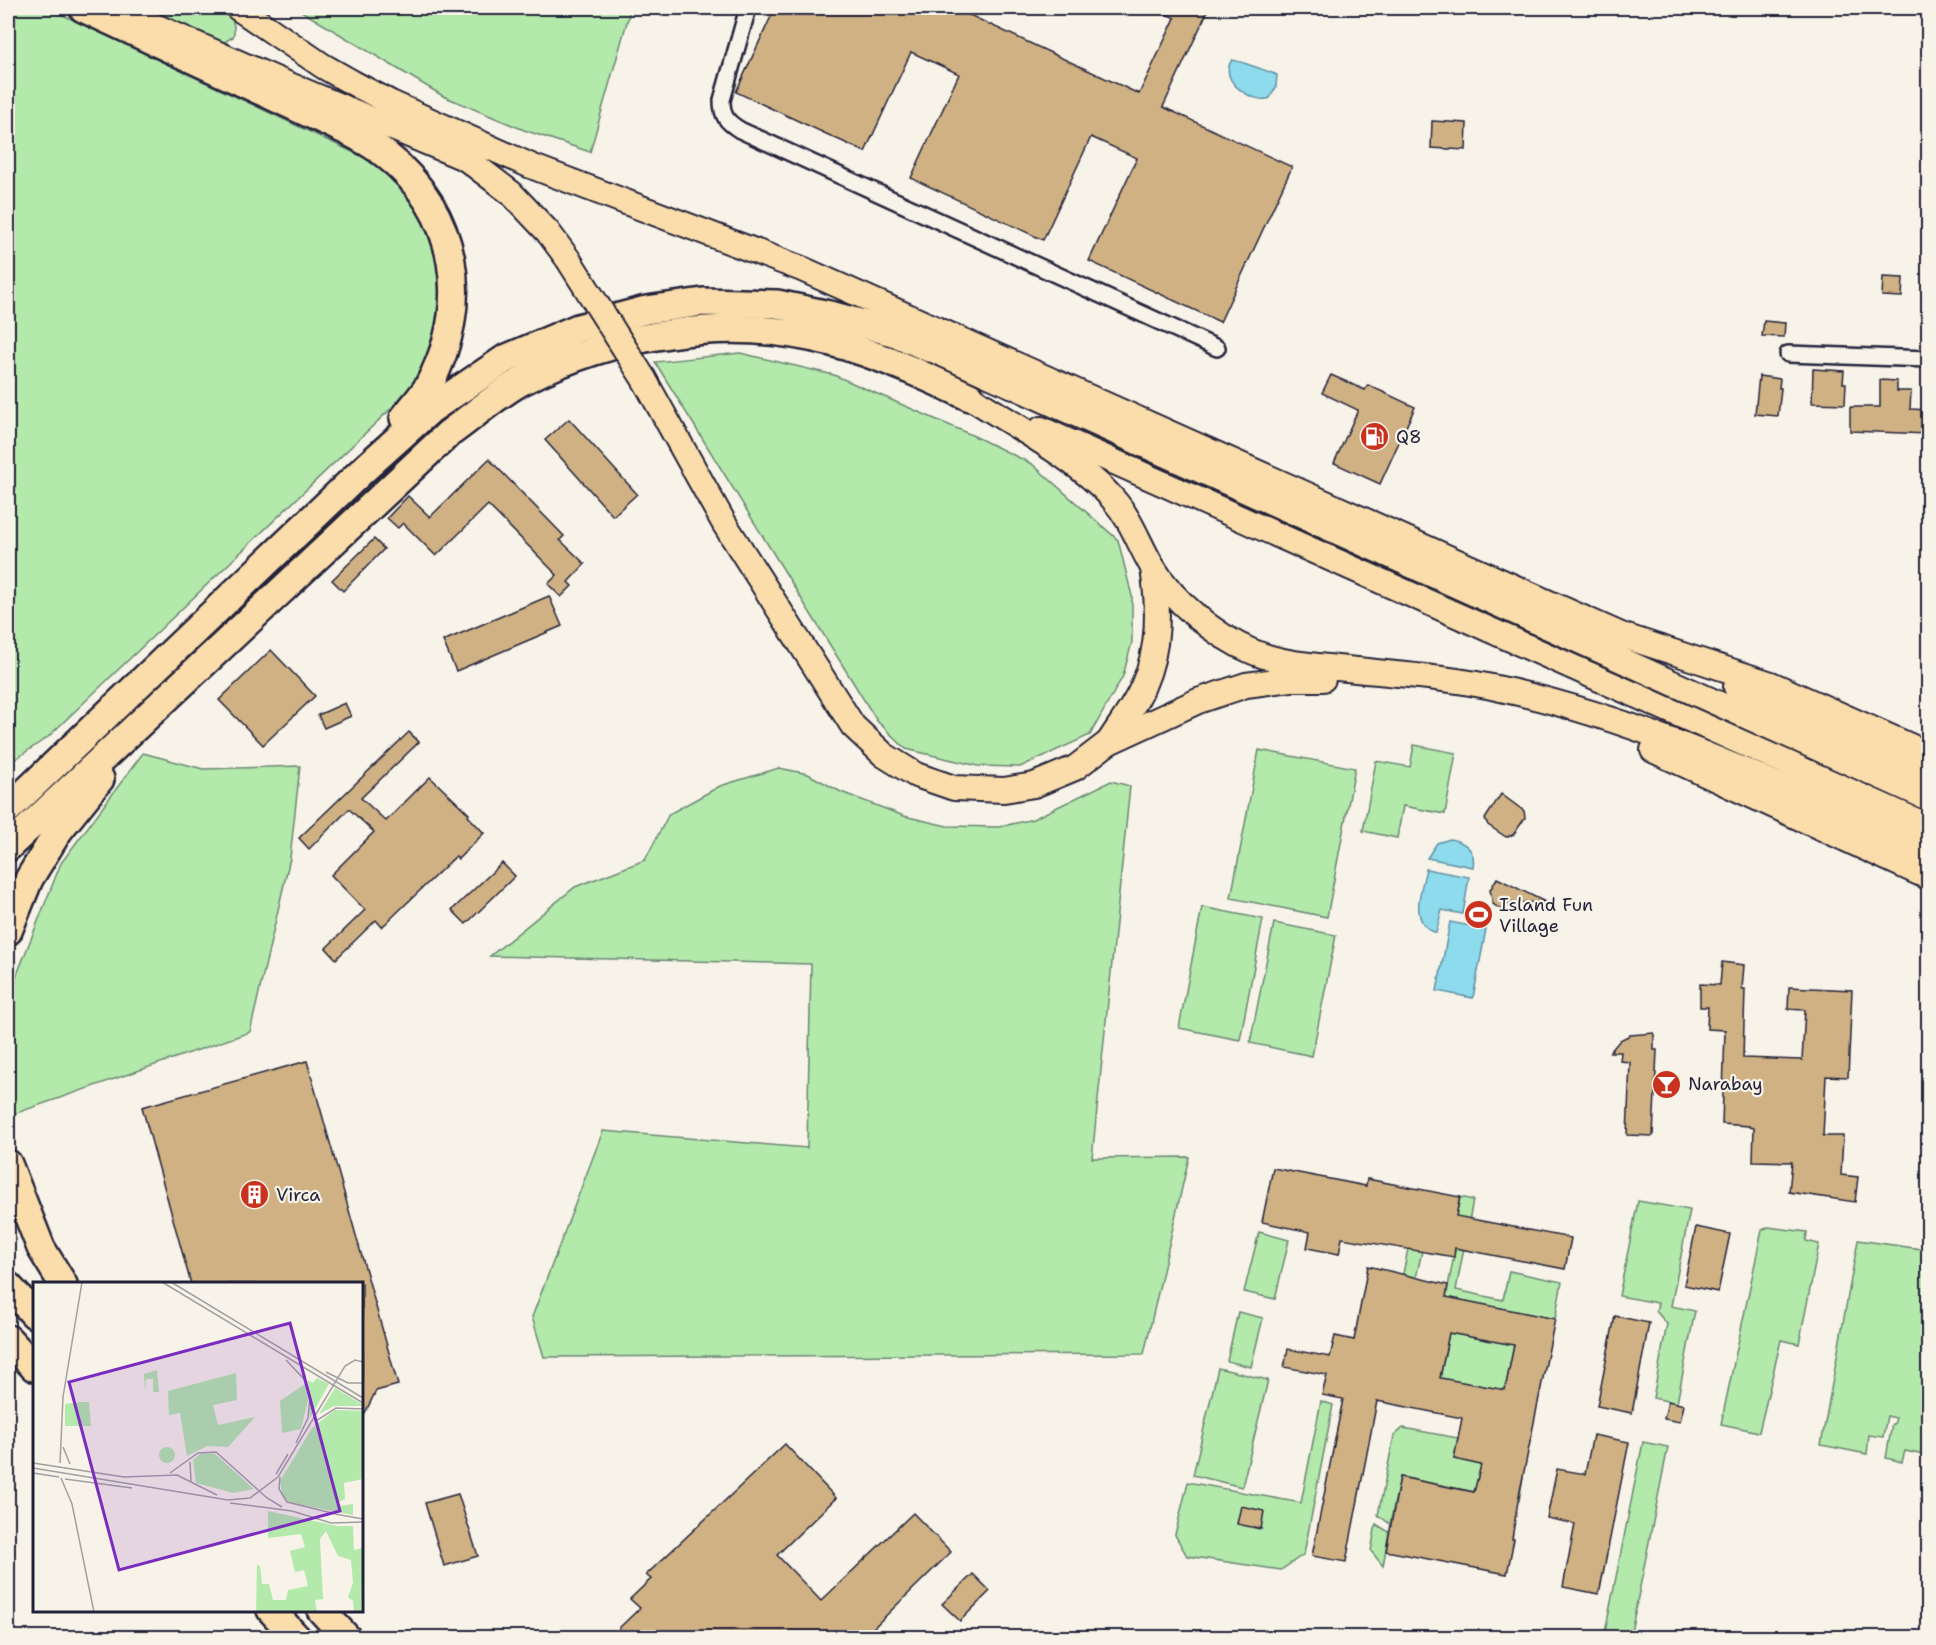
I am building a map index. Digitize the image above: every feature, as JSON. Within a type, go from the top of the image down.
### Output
[{"type":"highway","points":[[83,8],[367,141],[386,154],[416,185],[430,205],[449,251],[454,280],[454,309],[449,338],[427,388],[362,471]]},
{"type":"highway","points":[[114,8],[469,160]]},
{"type":"highway","points":[[238,8],[323,66],[391,103],[531,166],[802,269],[1929,773]]},
{"type":"highway","points":[[391,103],[496,180],[533,215],[567,259],[644,379],[724,523],[853,726],[884,756],[916,775],[954,788],[1004,790],[1035,785],[1075,768],[1109,742],[1197,701],[1246,685],[1292,679],[1424,678]]},
{"type":"highway","points":[[8,809],[362,471],[431,409],[505,359],[578,328],[646,310],[704,302],[777,304],[834,316],[896,333],[1929,798]]},
{"type":"highway","points":[[8,847],[448,434],[521,382],[584,354],[651,337],[706,330],[775,332],[830,342],[887,359],[1929,826]]},
{"type":"highway","points":[[970,397],[1078,467],[1107,493],[1137,536],[1153,567],[1186,606],[1217,633],[1253,652],[1292,663],[1500,688],[1551,701],[1694,750],[1929,851]]},
{"type":"highway","points":[[1109,742],[1142,688],[1154,656],[1157,597],[1153,567]]},
{"type":"highway","points":[[1621,635],[1771,684],[1929,754]]},
{"type":"highway","points":[[8,931],[29,879],[58,830],[100,779],[212,654]]},
{"type":"highway","points":[[1551,701],[1596,725],[1929,877]]},
{"type":"highway","points":[[8,782],[112,708]]},
{"type":"highway","points":[[8,1164],[42,1248],[62,1282]]},
{"type":"highway","points":[[8,1286],[33,1313]]},
{"type":"highway","points":[[272,1612],[297,1638]]},
{"type":"highway","points":[[322,1612],[347,1638]]},
{"type":"street","points":[[748,8],[722,100],[722,113],[727,122],[740,130],[1217,348]]},
{"type":"street","points":[[1788,354],[1929,359]]},
{"type":"green space","points":[[200,6],[221,9],[231,18],[234,27],[233,37],[221,44],[143,8]]},
{"type":"green space","points":[[8,8],[48,8],[380,165],[420,207],[434,235],[446,300],[428,373],[48,737],[8,764]]},
{"type":"green space","points":[[296,8],[631,8],[590,152],[524,130],[443,96]]},
{"type":"green space","points":[[740,353],[834,375],[1032,464],[1118,540],[1132,596],[1132,642],[1123,676],[1090,735],[1020,767],[978,766],[906,749],[877,721],[655,362]]},
{"type":"green space","points":[[1414,745],[1456,753],[1445,814],[1403,806],[1397,838],[1363,831],[1376,761],[1410,767]]},
{"type":"green space","points":[[1259,750],[1355,768],[1327,917],[1231,898]]},
{"type":"green space","points":[[143,753],[203,769],[300,766],[290,858],[250,1032],[8,1116],[16,977],[61,863]]},
{"type":"green space","points":[[779,768],[808,774],[841,792],[904,816],[947,826],[999,827],[1033,819],[1111,781],[1130,786],[1092,1158],[1189,1157],[1144,1354],[544,1357],[532,1317],[603,1131],[807,1148],[811,964],[490,956],[575,887],[645,860],[669,814],[720,786]]},
{"type":"green space","points":[[1202,907],[1263,919],[1240,1040],[1179,1028]]},
{"type":"green space","points":[[1274,923],[1336,935],[1312,1056],[1250,1043]]},
{"type":"green space","points":[[1460,1197],[1473,1200],[1456,1290],[1503,1300],[1509,1271],[1562,1282],[1555,1319],[1446,1297],[1456,1245],[1422,1251],[1416,1278],[1400,1288],[1413,1225],[1452,1232]]},
{"type":"green space","points":[[1638,1201],[1690,1210],[1671,1306],[1695,1311],[1677,1403],[1653,1398],[1667,1324],[1656,1311],[1658,1303],[1619,1296]]},
{"type":"green space","points":[[1768,1227],[1807,1232],[1806,1241],[1819,1244],[1799,1344],[1781,1340],[1759,1432],[1721,1424],[1762,1230]]},
{"type":"green space","points":[[1259,1232],[1289,1240],[1275,1299],[1244,1292]]},
{"type":"green space","points":[[1858,1240],[1928,1250],[1928,1456],[1905,1451],[1902,1462],[1886,1458],[1892,1424],[1896,1418],[1887,1416],[1883,1437],[1869,1435],[1867,1454],[1821,1445]]},
{"type":"green space","points":[[1238,1312],[1263,1318],[1251,1367],[1227,1361]]},
{"type":"green space","points":[[1449,1333],[1514,1345],[1505,1390],[1440,1378]]},
{"type":"green space","points":[[1218,1368],[1268,1380],[1242,1487],[1193,1475]]},
{"type":"green space","points":[[1321,1401],[1333,1405],[1304,1554],[1281,1570],[1187,1556],[1175,1535],[1188,1482],[1301,1503]]},
{"type":"green space","points":[[1403,1428],[1458,1438],[1454,1459],[1481,1465],[1481,1468],[1523,1477],[1519,1501],[1400,1477],[1390,1524],[1378,1515],[1394,1436]]},
{"type":"green space","points":[[1643,1442],[1668,1447],[1630,1637],[1604,1637]]},
{"type":"green space","points":[[1376,1524],[1389,1532],[1383,1566],[1371,1551]]},
{"type":"water","points":[[1232,60],[1277,75],[1276,87],[1270,98],[1256,98],[1248,95],[1234,84],[1229,76]]},
{"type":"water","points":[[1450,839],[1460,842],[1471,851],[1473,867],[1427,858],[1437,843]]},
{"type":"water","points":[[1426,869],[1469,877],[1463,914],[1442,910],[1436,933],[1427,928],[1419,914]]},
{"type":"water","points":[[1450,922],[1486,929],[1473,998],[1437,991]]},
{"type":"building","points":[[775,8],[965,8],[963,12],[1139,94],[1175,18],[1153,8],[1209,8],[1163,107],[1292,167],[1220,322],[1089,261],[1137,158],[1091,137],[1043,240],[911,178],[959,74],[911,52],[865,152],[736,92]]},
{"type":"building","points":[[1432,121],[1467,123],[1466,150],[1431,148]]},
{"type":"building","points":[[1883,277],[1903,278],[1902,297],[1882,296]]},
{"type":"building","points":[[1764,321],[1785,323],[1784,337],[1762,336]]},
{"type":"building","points":[[1813,369],[1844,371],[1845,404],[1812,403]]},
{"type":"building","points":[[1331,375],[1365,390],[1368,385],[1415,407],[1380,484],[1334,463],[1358,410],[1322,393]]},
{"type":"building","points":[[1759,376],[1780,379],[1778,416],[1755,414]]},
{"type":"building","points":[[1880,380],[1897,381],[1897,391],[1911,391],[1910,409],[1929,410],[1929,434],[1850,431],[1850,407],[1880,407]]},
{"type":"building","points":[[569,419],[637,494],[613,516],[545,440]]},
{"type":"building","points":[[489,459],[564,536],[560,540],[585,564],[568,582],[572,586],[561,597],[548,584],[557,575],[488,505],[436,556],[403,523],[398,528],[387,518],[408,496],[430,517]]},
{"type":"building","points":[[374,539],[384,549],[343,591],[332,580]]},
{"type":"building","points":[[549,596],[562,626],[456,671],[443,641]]},
{"type":"building","points":[[271,650],[315,696],[263,745],[219,700]]},
{"type":"building","points":[[345,703],[351,716],[324,728],[318,715]]},
{"type":"building","points":[[409,732],[419,742],[361,798],[386,821],[430,777],[469,814],[468,816],[484,833],[458,859],[456,856],[382,927],[376,920],[336,959],[326,948],[365,910],[331,875],[374,832],[349,809],[309,849],[299,838]]},
{"type":"building","points":[[1501,794],[1524,811],[1525,818],[1513,835],[1506,837],[1488,825],[1485,819]]},
{"type":"building","points":[[502,863],[515,876],[466,924],[452,910]]},
{"type":"building","points":[[1497,878],[1545,902],[1509,903],[1503,911],[1493,904],[1490,890]]},
{"type":"building","points":[[1722,962],[1744,965],[1743,1058],[1802,1060],[1805,1010],[1788,1009],[1789,987],[1852,990],[1848,1077],[1826,1076],[1823,1136],[1843,1136],[1841,1175],[1858,1177],[1855,1202],[1789,1192],[1792,1162],[1753,1161],[1754,1128],[1722,1124],[1725,1030],[1707,1029],[1708,1007],[1700,1007],[1700,984],[1720,985]]},
{"type":"building","points":[[1654,1033],[1654,1050],[1657,1050],[1653,1136],[1627,1135],[1630,1062],[1620,1061],[1621,1052],[1610,1052],[1620,1040],[1630,1035]]},
{"type":"building","name":"Virca","points":[[307,1061],[398,1385],[376,1391],[363,1417],[363,1282],[190,1282],[142,1107]]},
{"type":"building","points":[[1273,1168],[1366,1186],[1367,1179],[1460,1197],[1456,1216],[1571,1238],[1565,1269],[1455,1248],[1454,1257],[1342,1238],[1339,1254],[1307,1248],[1310,1232],[1262,1222]]},
{"type":"building","points":[[1696,1227],[1730,1234],[1718,1292],[1684,1285]]},
{"type":"building","points":[[1368,1266],[1448,1285],[1446,1297],[1555,1319],[1518,1501],[1507,1574],[1386,1551],[1400,1477],[1474,1492],[1481,1465],[1454,1459],[1462,1418],[1377,1401],[1346,1562],[1312,1556],[1343,1399],[1322,1395],[1327,1375],[1284,1367],[1288,1349],[1330,1357],[1335,1336],[1354,1340]],"holes":[[[1449,1333],[1514,1345],[1505,1390],[1440,1378]]]},
{"type":"building","points":[[1615,1316],[1649,1323],[1632,1413],[1597,1406]]},
{"type":"building","points":[[1668,1401],[1684,1405],[1680,1422],[1664,1419]]},
{"type":"building","points":[[1593,1435],[1629,1442],[1599,1594],[1563,1587],[1575,1524],[1547,1518],[1557,1469],[1585,1474]]},
{"type":"building","points":[[785,1444],[836,1498],[777,1555],[821,1601],[913,1513],[951,1552],[863,1638],[628,1638],[619,1628],[640,1608],[630,1599],[651,1579],[646,1575]]},
{"type":"building","points":[[458,1494],[478,1556],[444,1566],[425,1503]]},
{"type":"building","points":[[1241,1506],[1264,1511],[1261,1529],[1237,1524]]},
{"type":"building","points":[[973,1574],[990,1591],[960,1621],[942,1604]]},
{"type":"place","name":"Q8","points":[[1375,437]]},
{"type":"place","name":"Island Fun Village","points":[[1478,915]]},
{"type":"place","name":"Narabay","points":[[1667,1084]]},
{"type":"place","name":"Virca","points":[[255,1195]]}]
